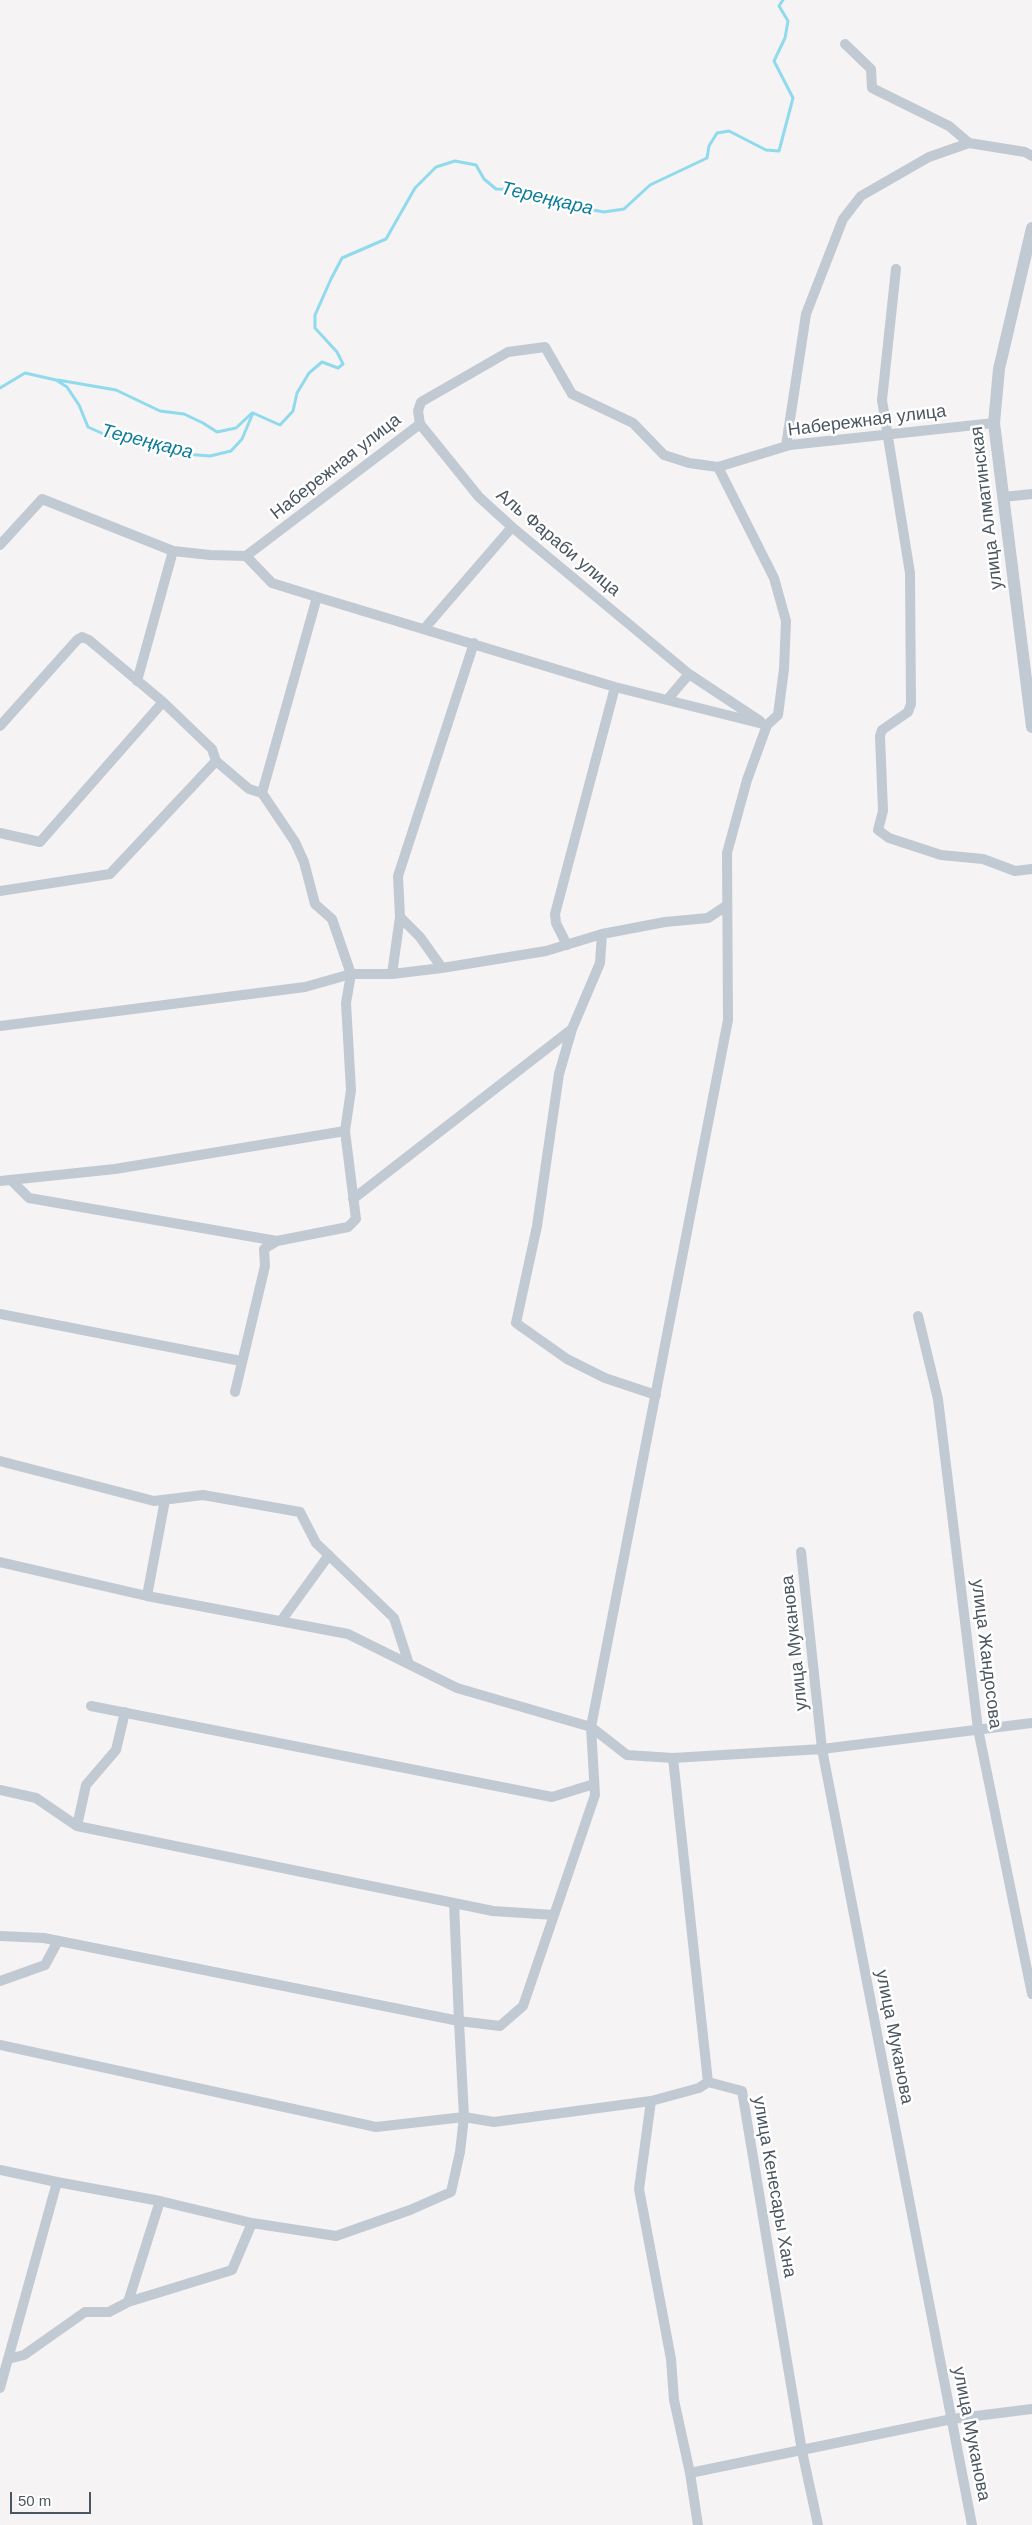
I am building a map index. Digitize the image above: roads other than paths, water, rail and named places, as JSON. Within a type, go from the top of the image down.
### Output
[{"type":"street","points":[[845,44],[872,69],[872,88],[949,126],[969,143]]},
{"type":"street","points":[[786,446],[806,314],[843,219],[861,196],[929,157],[969,143],[1025,152],[1032,156]]},
{"type":"street","name":"улица Алматинская","points":[[1032,228],[1028,265],[999,369],[994,423],[1028,675],[1032,727]]},
{"type":"street","points":[[896,269],[882,400],[910,574],[911,704],[908,712],[882,730],[880,736],[883,811],[878,830],[889,838],[941,855],[983,859],[1015,871],[1032,869]]},
{"type":"street","name":"Набережная улица","points":[[246,556],[420,424],[418,411],[421,402],[508,352],[545,347],[572,394],[633,423],[664,455],[689,463],[718,467],[786,446],[994,423]]},
{"type":"street","name":"Аль Фараби улица","points":[[420,424],[479,497],[512,527],[689,674],[767,725]]},
{"type":"street","points":[[0,1936],[58,1941],[459,2021],[500,2026],[523,2006],[595,1795],[592,1727],[728,1020],[727,853],[747,780],[767,725],[778,714],[784,669],[786,621],[774,578],[718,467]]},
{"type":"street","points":[[1003,497],[1032,494]]},
{"type":"street","points":[[0,545],[42,499],[173,550],[210,555],[246,556],[272,583],[615,687],[767,725]]},
{"type":"street","points":[[424,629],[512,527]]},
{"type":"street","points":[[137,681],[173,550]]},
{"type":"street","points":[[262,793],[317,597]]},
{"type":"street","points":[[0,726],[77,640],[82,637],[89,640],[163,702],[212,749],[216,761],[249,789],[262,793],[295,842],[304,862],[314,904],[332,919],[351,974],[346,1003],[351,1090],[345,1131],[356,1219],[348,1227],[277,1241],[264,1249],[265,1266],[241,1360],[235,1392]]},
{"type":"street","points":[[392,974],[400,917],[398,876],[474,643]]},
{"type":"street","points":[[667,700],[689,674]]},
{"type":"street","points":[[567,945],[556,923],[555,914],[615,687]]},
{"type":"street","points":[[0,833],[40,842],[163,702]]},
{"type":"street","points":[[0,891],[110,874],[216,761]]},
{"type":"street","points":[[0,1026],[305,987],[351,974],[392,974],[546,951],[602,934],[665,922],[708,918],[726,906]]},
{"type":"street","points":[[400,917],[420,937],[442,968]]},
{"type":"street","points":[[602,934],[600,963],[572,1029],[559,1074],[536,1226],[516,1323],[567,1359],[605,1378],[656,1394]]},
{"type":"street","points":[[352,1199],[572,1029]]},
{"type":"street","points":[[0,1181],[115,1169],[345,1131]]},
{"type":"street","points":[[12,1180],[29,1198],[277,1241]]},
{"type":"street","points":[[0,1314],[241,1360]]},
{"type":"street","name":"улица Жандосова","points":[[918,1316],[938,1399],[978,1729],[1032,1994]]},
{"type":"street","points":[[0,1460],[154,1501],[203,1495],[300,1512],[316,1543],[394,1618],[410,1664]]},
{"type":"street","points":[[147,1596],[165,1500]]},
{"type":"street","name":"улица Муканова","points":[[801,1552],[822,1749],[972,2525]]},
{"type":"street","points":[[280,1621],[329,1555]]},
{"type":"street","points":[[0,1562],[147,1596],[348,1634],[457,1688],[592,1727],[627,1755],[672,1758],[822,1749],[1032,1723]]},
{"type":"street","points":[[91,1706],[552,1797],[594,1784]]},
{"type":"street","points":[[77,1826],[86,1785],[116,1750],[125,1712]]},
{"type":"street","points":[[0,2045],[376,2127],[464,2116],[494,2122],[651,2101],[699,2088],[708,2082],[672,1758]]},
{"type":"street","points":[[0,1790],[36,1798],[77,1826],[493,1911],[554,1915]]},
{"type":"street","points":[[0,2170],[160,2201],[252,2223],[336,2236],[410,2210],[451,2192],[460,2152],[464,2116],[454,1903]]},
{"type":"street","points":[[0,1981],[45,1965],[58,1941]]},
{"type":"street","name":"улица Кенесары Хана","points":[[708,2082],[742,2092],[802,2451],[818,2525]]},
{"type":"street","points":[[651,2101],[639,2189],[671,2359],[674,2400],[690,2473],[698,2525]]},
{"type":"street","points":[[0,2388],[57,2182]]},
{"type":"street","points":[[128,2302],[160,2201]]},
{"type":"street","points":[[8,2359],[24,2355],[84,2312],[109,2312],[128,2302],[232,2270],[252,2223]]},
{"type":"street","points":[[690,2473],[952,2419],[1032,2409]]},
{"type":"waterway","name":"Тереңқара","points":[[0,388],[25,373],[56,380],[67,387],[79,405],[88,427],[108,436],[185,454],[210,456],[231,451],[242,439],[253,413],[280,425],[293,411],[297,393],[309,373],[322,362],[338,368],[343,364],[337,352],[315,328],[315,315],[331,279],[342,258],[386,239],[415,188],[436,167],[455,161],[476,165],[484,179],[496,189],[522,190],[546,201],[604,212],[624,209],[650,185],[707,158],[709,146],[717,133],[729,131],[766,150],[779,151],[793,98],[774,61],[785,38],[788,21],[779,6],[783,0]]},
{"type":"waterway","points":[[58,380],[116,390],[160,411],[184,414],[217,432],[236,428],[252,413]]}]
